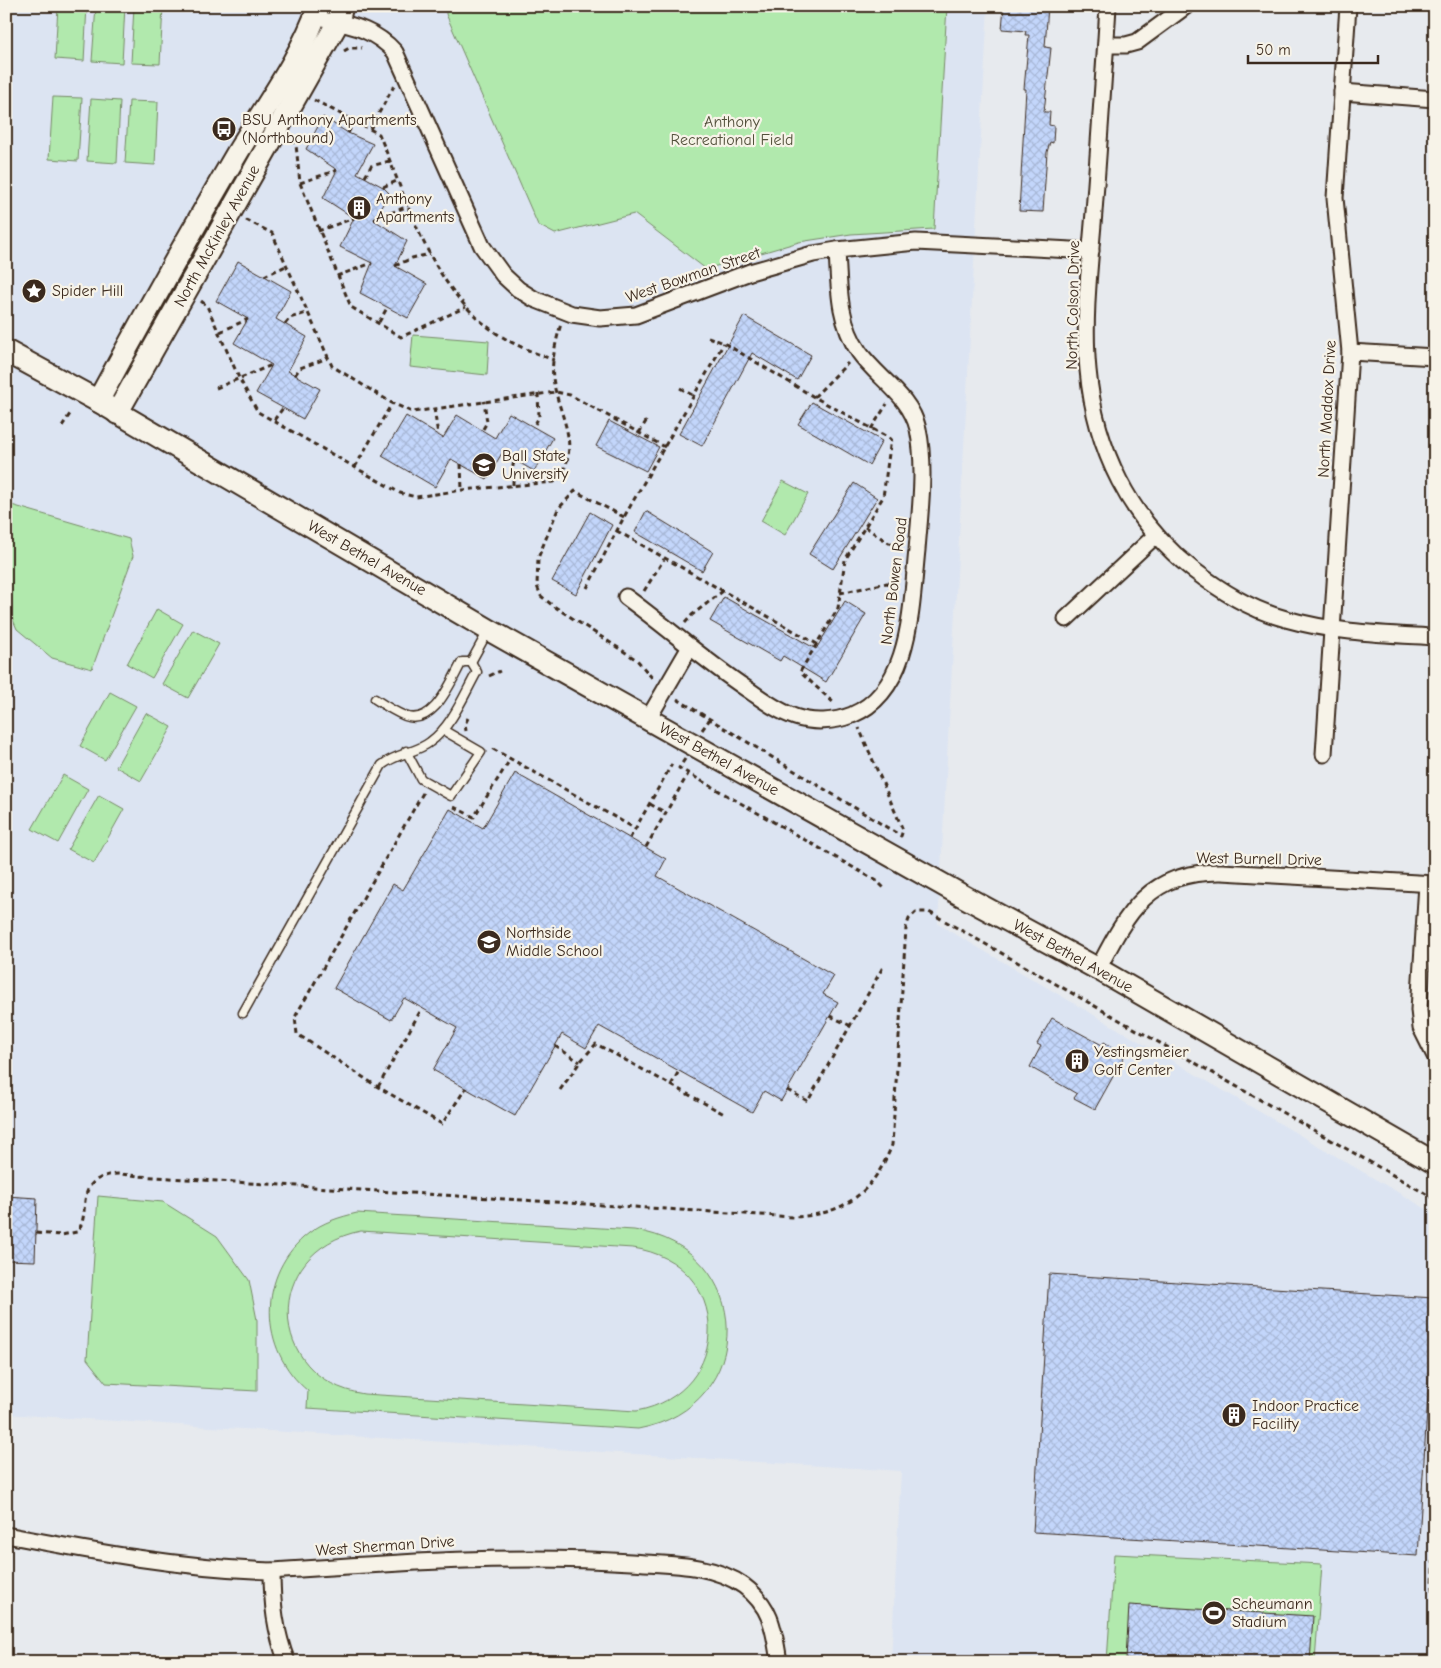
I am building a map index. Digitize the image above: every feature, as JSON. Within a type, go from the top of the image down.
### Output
[{"type":"main road","name":"North McKinley Avenue","points":[[98,401],[172,264],[258,118],[301,50],[317,12]]},
{"type":"main road","name":"North McKinley Avenue","points":[[117,413],[340,14]]},
{"type":"main road","name":"West Bethel Avenue","points":[[6,351],[98,401],[489,630],[963,896],[1098,969],[1435,1163]]},
{"type":"street","name":"North Colson Drive","points":[[1108,6],[1091,251],[1087,337],[1088,369],[1092,400],[1108,458],[1125,493],[1155,536],[1171,552],[1208,581],[1244,603],[1285,619],[1331,630],[1435,637]]},
{"type":"street","points":[[1106,45],[1126,45],[1136,42],[1186,6]]},
{"type":"street","name":"North Maddox Drive","points":[[1324,754],[1350,352],[1335,208],[1348,6]]},
{"type":"street","name":"West Bowman Street","points":[[317,12],[340,14],[388,44],[395,52],[482,246],[503,275],[518,289],[540,302],[564,312],[600,318],[636,315],[750,272],[813,254],[837,250],[916,242],[1091,251]]},
{"type":"street","points":[[1342,92],[1435,99]]},
{"type":"street","name":"North Bowen Road","points":[[631,600],[726,675],[784,713],[795,717],[821,721],[849,716],[874,702],[889,684],[903,652],[913,585],[921,478],[918,430],[914,417],[899,394],[859,352],[841,310],[837,250]]},
{"type":"street","points":[[1350,352],[1435,357]]},
{"type":"street","points":[[1066,619],[1155,536]]},
{"type":"street","points":[[648,719],[690,647]]},
{"type":"street","name":"West Burnell Drive","points":[[1098,969],[1127,916],[1157,886],[1178,877],[1201,872],[1222,872],[1431,884]]},
{"type":"street","points":[[1431,884],[1419,1010],[1421,1028],[1435,1056]]},
{"type":"street","name":"West Sherman Drive","points":[[6,1535],[111,1555],[165,1562],[272,1571],[452,1559],[517,1557],[590,1559],[698,1568],[727,1577],[743,1585],[758,1599],[768,1611],[773,1623],[779,1662]]},
{"type":"street","points":[[272,1571],[273,1612],[287,1662]]},
{"type":"lane","points":[[471,662],[489,630]]},
{"type":"lane","points":[[375,699],[407,717],[421,718],[432,711],[462,662],[471,662]]},
{"type":"lane","points":[[243,1013],[382,765],[392,756],[429,744],[443,730],[477,672],[471,662]]},
{"type":"lane","points":[[406,751],[421,778],[451,796],[481,752],[443,730]]},
{"type":"path","points":[[338,56],[349,48],[370,49]]},
{"type":"path","points":[[370,129],[396,83],[400,91]]},
{"type":"path","points":[[308,106],[316,91]]},
{"type":"path","points":[[312,99],[379,134],[430,254],[442,275],[466,307],[492,330],[512,343],[554,360]]},
{"type":"path","points":[[348,133],[354,122]]},
{"type":"path","points":[[288,145],[293,138],[296,145],[300,183],[351,307],[401,336],[466,307]]},
{"type":"path","points":[[365,177],[371,166],[390,161]]},
{"type":"path","points":[[300,183],[337,170]]},
{"type":"path","points":[[383,187],[399,180]]},
{"type":"path","points":[[374,220],[408,206]]},
{"type":"path","points":[[237,215],[272,233],[306,313],[332,366],[392,403],[412,412],[556,392],[570,395],[665,447]]},
{"type":"path","points":[[318,230],[354,218]]},
{"type":"path","points":[[395,266],[412,258],[430,254]]},
{"type":"path","points":[[337,276],[372,263]]},
{"type":"path","points":[[264,276],[286,266]]},
{"type":"path","points":[[194,296],[208,306],[239,378],[258,412],[408,497],[416,498],[462,490],[554,482],[559,479],[565,470],[570,453],[570,440],[553,378],[554,360],[564,312]]},
{"type":"path","points":[[379,322],[387,308]]},
{"type":"path","points":[[285,324],[290,318],[306,313]]},
{"type":"path","points":[[220,332],[248,319]]},
{"type":"path","points":[[624,517],[575,491],[558,509],[538,558],[537,586],[541,596],[637,660],[665,691],[901,836],[903,830],[857,724],[800,672],[838,608],[845,560],[883,497],[891,439],[814,397],[724,343],[708,337]]},
{"type":"path","points":[[587,588],[624,517],[724,343]]},
{"type":"path","points":[[814,397],[859,352]]},
{"type":"path","points":[[295,376],[300,368],[328,358]]},
{"type":"path","points":[[216,388],[272,365]]},
{"type":"path","points":[[680,388],[694,396]]},
{"type":"path","points":[[535,424],[539,417],[538,394]]},
{"type":"path","points":[[870,429],[883,407],[899,394]]},
{"type":"path","points":[[483,430],[487,422],[484,401]]},
{"type":"path","points":[[355,467],[392,403]]},
{"type":"path","points":[[274,420],[282,408]]},
{"type":"path","points":[[434,408],[438,435]]},
{"type":"path","points":[[62,426],[70,414]]},
{"type":"path","points":[[640,433],[648,418]]},
{"type":"path","points":[[513,485],[513,465],[515,460]]},
{"type":"path","points":[[461,464],[462,490]]},
{"type":"path","points":[[865,527],[889,543],[917,546]]},
{"type":"path","points":[[617,531],[817,644]]},
{"type":"path","points":[[631,600],[664,559]]},
{"type":"path","points":[[840,593],[887,584],[913,585]]},
{"type":"path","points":[[676,636],[692,615],[723,591]]},
{"type":"path","points":[[485,684],[489,676],[500,671]]},
{"type":"path","points":[[467,735],[465,724],[469,716]]},
{"type":"path","points":[[484,744],[636,829]]},
{"type":"path","points":[[449,804],[474,817],[511,758]]},
{"type":"path","points":[[630,838],[672,764]]},
{"type":"path","points":[[679,768],[877,881],[886,890]]},
{"type":"path","points":[[646,847],[688,774]]},
{"type":"path","points":[[432,795],[424,791],[296,1018],[297,1034],[378,1087],[442,1124],[466,1088]]},
{"type":"path","points":[[650,804],[666,813]]},
{"type":"path","points":[[36,1233],[62,1235],[76,1232],[82,1225],[87,1188],[92,1182],[110,1173],[792,1217],[817,1216],[841,1207],[862,1194],[878,1175],[892,1146],[906,928],[909,919],[916,912],[929,912],[1435,1199]]},
{"type":"path","points":[[787,1090],[808,1101],[883,967]]},
{"type":"path","points":[[378,1087],[422,1008]]},
{"type":"path","points":[[830,1016],[851,1026]]},
{"type":"path","points":[[560,1090],[580,1062],[596,1044],[726,1115]]},
{"type":"path","points":[[555,1046],[580,1062]]},
{"type":"path","points":[[671,1085],[680,1071]]},
{"type":"path","points":[[1435,1532],[1432,1584],[1435,1599]]},
{"type":"shaded area","name":"Ball State University","points":[[6,6],[988,6],[938,924],[1435,1214],[1435,1662],[891,1662],[901,1471],[6,1414]]},
{"type":"green space","points":[[58,6],[87,6],[84,61],[55,59]]},
{"type":"green space","points":[[96,6],[125,6],[122,63],[92,61]]},
{"type":"green space","points":[[134,6],[163,6],[160,64],[131,63]]},
{"type":"green space","name":"Anthony Recreational Field","points":[[446,6],[947,6],[934,229],[851,234],[799,242],[706,269],[634,214],[555,234],[538,225],[446,14]]},
{"type":"green space","points":[[53,97],[82,98],[78,161],[49,159]]},
{"type":"green space","points":[[91,99],[120,101],[117,163],[87,161]]},
{"type":"green space","points":[[129,101],[158,102],[155,165],[125,163]]},
{"type":"green space","points":[[413,335],[489,341],[487,375],[410,367]]},
{"type":"green space","points":[[783,481],[808,494],[785,535],[761,521]]},
{"type":"green space","points":[[8,504],[129,539],[133,556],[92,669],[52,658],[17,629],[6,604]]},
{"type":"green space","points":[[157,609],[183,624],[152,678],[127,664]]},
{"type":"green space","points":[[193,630],[219,644],[188,698],[162,684]]},
{"type":"green space","points":[[110,692],[136,706],[105,760],[80,746]]},
{"type":"green space","points":[[146,713],[172,727],[141,781],[116,767]]},
{"type":"green space","points":[[63,775],[88,789],[58,843],[32,829]]},
{"type":"green space","points":[[99,795],[124,809],[94,863],[68,849]]},
{"type":"green space","points":[[98,1196],[163,1202],[217,1236],[249,1280],[257,1320],[257,1391],[106,1383],[87,1359]]},
{"type":"green space","points":[[357,1213],[634,1230],[674,1243],[703,1266],[721,1295],[727,1328],[722,1361],[706,1391],[678,1415],[638,1429],[307,1408],[308,1391],[292,1374],[280,1355],[273,1334],[270,1312],[273,1290],[280,1269],[292,1250],[309,1233],[338,1218]],"holes":[[[361,1231],[633,1248],[666,1258],[690,1277],[704,1301],[709,1328],[705,1355],[691,1380],[668,1399],[636,1411],[364,1394],[331,1383],[308,1365],[293,1341],[288,1314],[292,1287],[306,1262],[329,1243]]]},
{"type":"green space","name":"Scheumann Stadium","points":[[1114,1554],[1322,1564],[1315,1662],[1107,1662]]},
{"type":"building","points":[[1004,6],[1048,6],[1045,47],[1051,48],[1044,112],[1050,112],[1049,125],[1054,126],[1053,143],[1050,142],[1047,152],[1043,212],[1019,211],[1026,89],[1024,89],[1029,35],[1025,35],[1026,31],[1002,29]]},
{"type":"building","name":"Anthony Apartments","points":[[323,117],[348,133],[373,144],[357,173],[383,187],[389,193],[374,220],[407,241],[395,266],[427,284],[408,318],[360,293],[372,263],[340,247],[354,218],[323,198],[337,170],[306,149]]},
{"type":"building","points":[[238,261],[291,291],[276,319],[307,337],[288,371],[320,389],[303,419],[256,393],[272,365],[234,343],[248,319],[216,301]]},
{"type":"building","points":[[744,316],[811,355],[797,380],[752,353],[702,446],[679,434]]},
{"type":"building","points":[[812,402],[882,441],[869,465],[798,424]]},
{"type":"building","points":[[509,413],[553,438],[534,471],[502,453],[487,479],[451,459],[435,487],[382,456],[406,416],[443,438],[457,415],[495,438]]},
{"type":"building","points":[[609,421],[659,447],[646,471],[596,446]]},
{"type":"building","points":[[854,483],[877,498],[833,569],[809,554]]},
{"type":"building","points":[[646,511],[713,552],[702,571],[635,532]]},
{"type":"building","points":[[590,512],[612,525],[576,594],[552,581]]},
{"type":"building","points":[[724,597],[816,649],[845,601],[866,614],[826,682],[783,656],[780,661],[710,621]]},
{"type":"building","name":"Northside Middle School","points":[[515,773],[666,859],[657,876],[834,976],[823,994],[838,1002],[781,1101],[764,1091],[752,1112],[599,1026],[586,1048],[562,1034],[515,1116],[433,1070],[457,1028],[404,998],[391,1020],[334,988],[393,884],[403,890],[450,809],[483,828]]},
{"type":"building","name":"Yestingsmeier Golf Center","points":[[1052,1018],[1102,1045],[1104,1042],[1125,1055],[1095,1109],[1074,1098],[1077,1094],[1030,1067],[1041,1046],[1037,1044]]},
{"type":"building","points":[[6,1196],[37,1198],[35,1261],[6,1260]]},
{"type":"building","name":"Indoor Practice Facility","points":[[1049,1274],[1434,1298],[1418,1556],[1033,1532]]},
{"type":"building","name":"Scheumann Stadium","points":[[1129,1605],[1313,1616],[1310,1662],[1126,1660]]},
{"type":"place","name":"BSU Anthony Apartments (Northbound)","points":[[224,129]]},
{"type":"place","name":"Anthony Apartments","points":[[359,208]]},
{"type":"place","name":"Spider Hill","points":[[34,291]]},
{"type":"place","name":"Ball State University","points":[[484,465]]},
{"type":"place","name":"Northside Middle School","points":[[489,942]]},
{"type":"place","name":"Yestingsmeier Golf Center","points":[[1077,1061]]},
{"type":"place","name":"Indoor Practice Facility","points":[[1234,1415]]},
{"type":"place","name":"Scheumann Stadium","points":[[1214,1613]]}]
